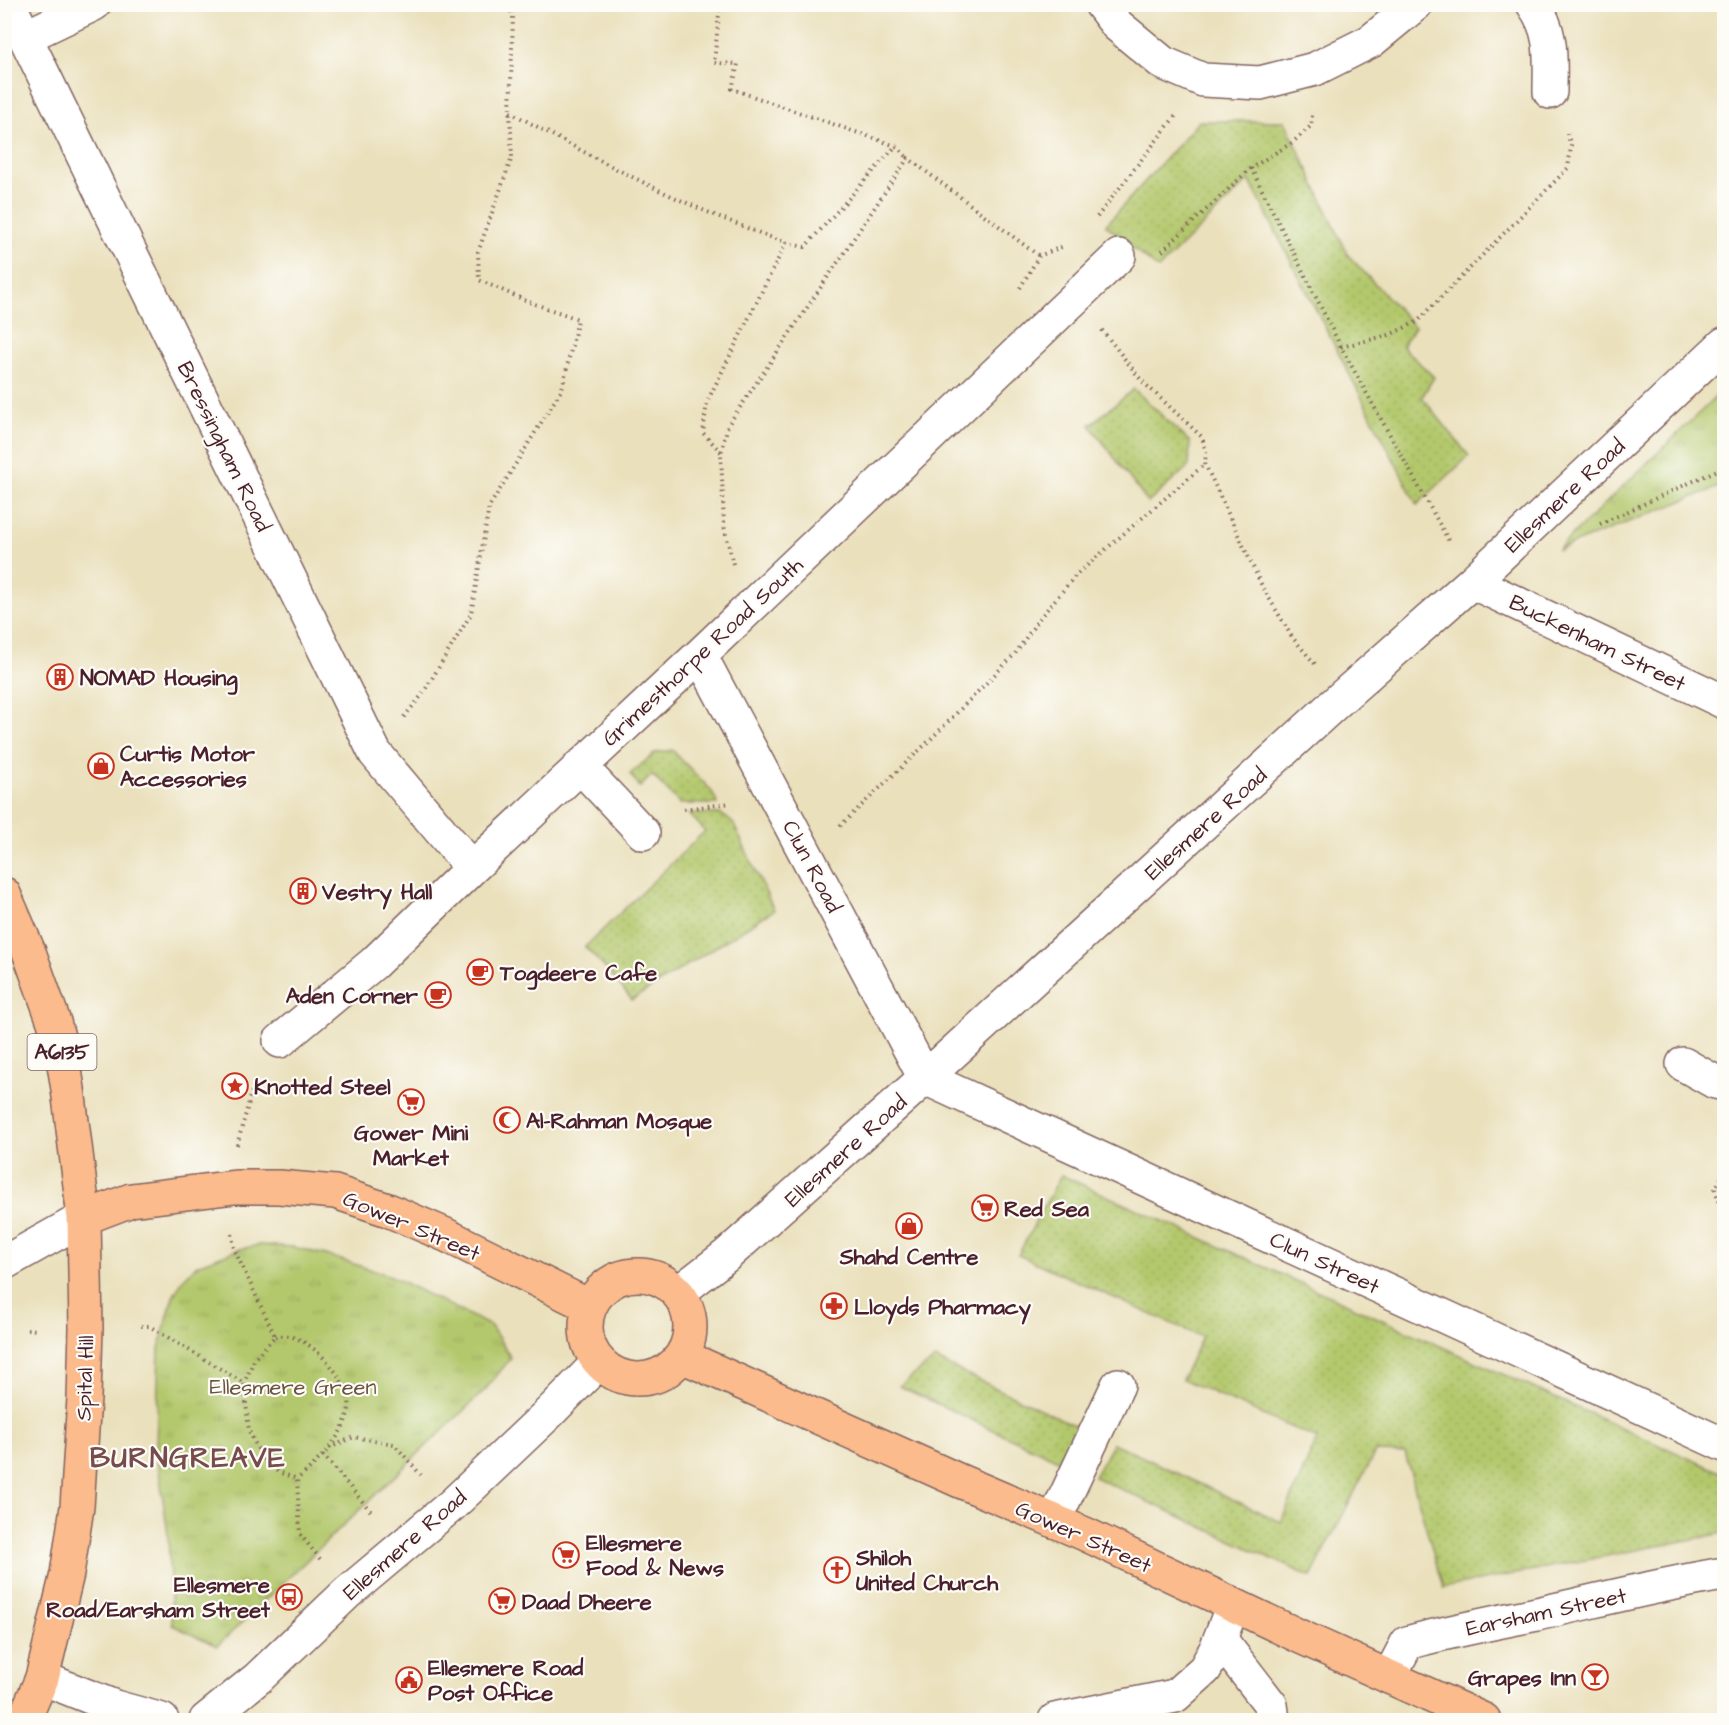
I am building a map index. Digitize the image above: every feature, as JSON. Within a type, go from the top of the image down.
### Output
[{"type":"main road","name":"A6135","points":[[4,894],[29,952],[54,1022],[62,1052],[84,1218]]},
{"type":"main road","name":"Gower Street","points":[[84,1218],[131,1200],[235,1188],[279,1187],[335,1192],[388,1210],[446,1235],[589,1306]]},
{"type":"main road","name":"Spital Hill","points":[[24,1720],[42,1678],[67,1574],[76,1507],[84,1398],[86,1328],[84,1218]]},
{"type":"main road","points":[[645,1274],[662,1280],[678,1293],[687,1308],[691,1324],[689,1341],[682,1356],[669,1370],[652,1378],[632,1380],[614,1375],[598,1363],[588,1346],[584,1326],[589,1306],[610,1282],[627,1275],[645,1274]]},
{"type":"main road","name":"Gower Street","points":[[682,1356],[1054,1521],[1484,1720]]},
{"type":"street","name":"Bressingham Road","points":[[9,4],[375,753],[472,868]]},
{"type":"street","points":[[25,37],[94,4]]},
{"type":"street","points":[[1101,4],[1117,25],[1163,63],[1203,81],[1260,83],[1315,69],[1371,41],[1416,4]]},
{"type":"street","points":[[1533,4],[1542,16],[1550,41],[1550,92]]},
{"type":"street","name":"Grimesthorpe Road South","points":[[280,1041],[374,963],[1119,256]]},
{"type":"street","name":"Ellesmere Road","points":[[678,1293],[727,1255],[926,1078],[1342,697],[1472,582],[1725,344]]},
{"type":"street","name":"Buckenham Street","points":[[1472,582],[1725,702]]},
{"type":"street","name":"Clun Road","points":[[700,655],[926,1078]]},
{"type":"street","points":[[580,766],[643,833]]},
{"type":"street","points":[[1683,1064],[1715,1082],[1725,1084]]},
{"type":"street","name":"Clun Street","points":[[926,1078],[1725,1445]]},
{"type":"street","points":[[4,1263],[84,1218]]},
{"type":"street","name":"Ellesmere Road","points":[[206,1720],[258,1678],[347,1593],[453,1504],[598,1363]]},
{"type":"street","points":[[1054,1521],[1118,1385]]},
{"type":"street","name":"Earsham Street","points":[[1389,1677],[1407,1643],[1444,1632],[1725,1574]]},
{"type":"street","points":[[1055,1720],[1175,1696],[1205,1669],[1233,1605]]},
{"type":"street","points":[[1220,1639],[1271,1705],[1273,1720]]},
{"type":"street","points":[[42,1678],[115,1707],[162,1720]]},
{"type":"path","points":[[375,753],[422,695],[471,614],[489,507],[562,389],[578,319],[529,302],[479,280],[478,252],[513,157],[510,112],[513,17],[509,4]]},
{"type":"path","points":[[720,4],[714,63],[738,64],[732,88],[896,146],[908,159],[1039,256]]},
{"type":"path","points":[[1203,81],[1089,228],[1119,256],[1141,271],[1251,168],[1293,142],[1311,126],[1315,69]]},
{"type":"path","points":[[1341,347],[1389,335],[1417,322],[1568,168],[1571,146],[1550,92]]},
{"type":"path","points":[[510,112],[622,173],[683,203],[786,243],[805,247],[896,146]]},
{"type":"path","points":[[745,611],[724,526],[721,453],[728,425],[908,159]]},
{"type":"path","points":[[1251,168],[1341,347],[1472,582]]},
{"type":"path","points":[[721,453],[703,433],[707,402],[786,243]]},
{"type":"path","points":[[1076,297],[1142,381],[1202,437],[1206,452],[1205,464],[1262,586],[1292,637],[1342,697]]},
{"type":"path","points":[[808,857],[930,740],[1015,654],[1038,620],[1077,574],[1205,464]]},
{"type":"path","points":[[234,1154],[254,1080],[280,1041]]},
{"type":"path","points":[[1725,1173],[1715,1189],[1722,1215],[1725,1217]]},
{"type":"path","points":[[232,1234],[234,1249],[275,1336]]},
{"type":"path","points":[[141,1326],[149,1326],[244,1383]]},
{"type":"path","points":[[27,1329],[36,1330]]},
{"type":"path","points":[[275,1336],[291,1336],[307,1344],[326,1360],[342,1383],[350,1403],[346,1420],[329,1449],[297,1479],[278,1472],[263,1459],[249,1431],[244,1383],[255,1358],[275,1336]]},
{"type":"path","points":[[329,1449],[354,1437],[394,1444],[426,1481],[453,1504]]},
{"type":"path","points":[[323,1455],[377,1518]]},
{"type":"path","points":[[297,1479],[300,1534],[347,1593]]},
{"type":"green space","points":[[1199,121],[1285,121],[1348,255],[1415,327],[1402,346],[1434,377],[1422,397],[1469,456],[1417,505],[1249,180],[1158,269],[1106,225]]},
{"type":"green space","points":[[1134,389],[1190,442],[1189,466],[1148,503],[1090,425]]},
{"type":"green space","points":[[1724,389],[1724,485],[1557,550]]},
{"type":"green space","points":[[672,750],[711,790],[718,804],[680,804],[652,775],[640,787],[630,774],[655,753]]},
{"type":"green space","points":[[689,814],[721,814],[733,823],[774,910],[632,1000],[585,947],[705,831]]},
{"type":"green space","points":[[1061,1175],[1724,1474],[1724,1533],[1443,1588],[1405,1453],[1375,1452],[1311,1577],[1094,1477],[1113,1443],[1281,1522],[1317,1439],[1182,1379],[1202,1337],[1018,1255]]},
{"type":"green space","name":"Ellesmere Green","points":[[260,1245],[293,1247],[391,1276],[491,1326],[511,1358],[485,1390],[217,1646],[172,1625],[168,1535],[156,1450],[159,1348],[173,1297],[183,1279],[197,1265],[240,1249]]},
{"type":"green space","points":[[935,1359],[1078,1427],[1060,1461],[899,1386]]},
{"type":"place","name":"NOMAD Housing","points":[[60,677]]},
{"type":"place","name":"Curtis Motor Accessories","points":[[101,766]]},
{"type":"place","name":"Vestry Hall","points":[[303,891]]},
{"type":"place","name":"Togdeere Cafe","points":[[480,972]]},
{"type":"place","name":"Aden Corner","points":[[438,995]]},
{"type":"place","name":"Knotted Steel","points":[[235,1086]]},
{"type":"place","name":"Gower Mini Market","points":[[411,1102]]},
{"type":"place","name":"Al-Rahman Mosque","points":[[507,1120]]},
{"type":"place","name":"Red Sea","points":[[985,1208]]},
{"type":"place","name":"Shahd Centre","points":[[909,1226]]},
{"type":"place","name":"Lloyds Pharmacy","points":[[834,1306]]},
{"type":"place","name":"Ellesmere Food & News","points":[[566,1555]]},
{"type":"place","name":"Shiloh United Church","points":[[837,1570]]},
{"type":"place","name":"Ellesmere Road/Earsham Street","points":[[289,1597]]},
{"type":"place","name":"Daad Dheere","points":[[502,1601]]},
{"type":"place","name":"Grapes Inn","points":[[1595,1677]]},
{"type":"place","name":"Ellesmere Road Post Office","points":[[409,1680]]},
{"type":"district","name":"BURNGREAVE","points":[[188,1457]]}]
